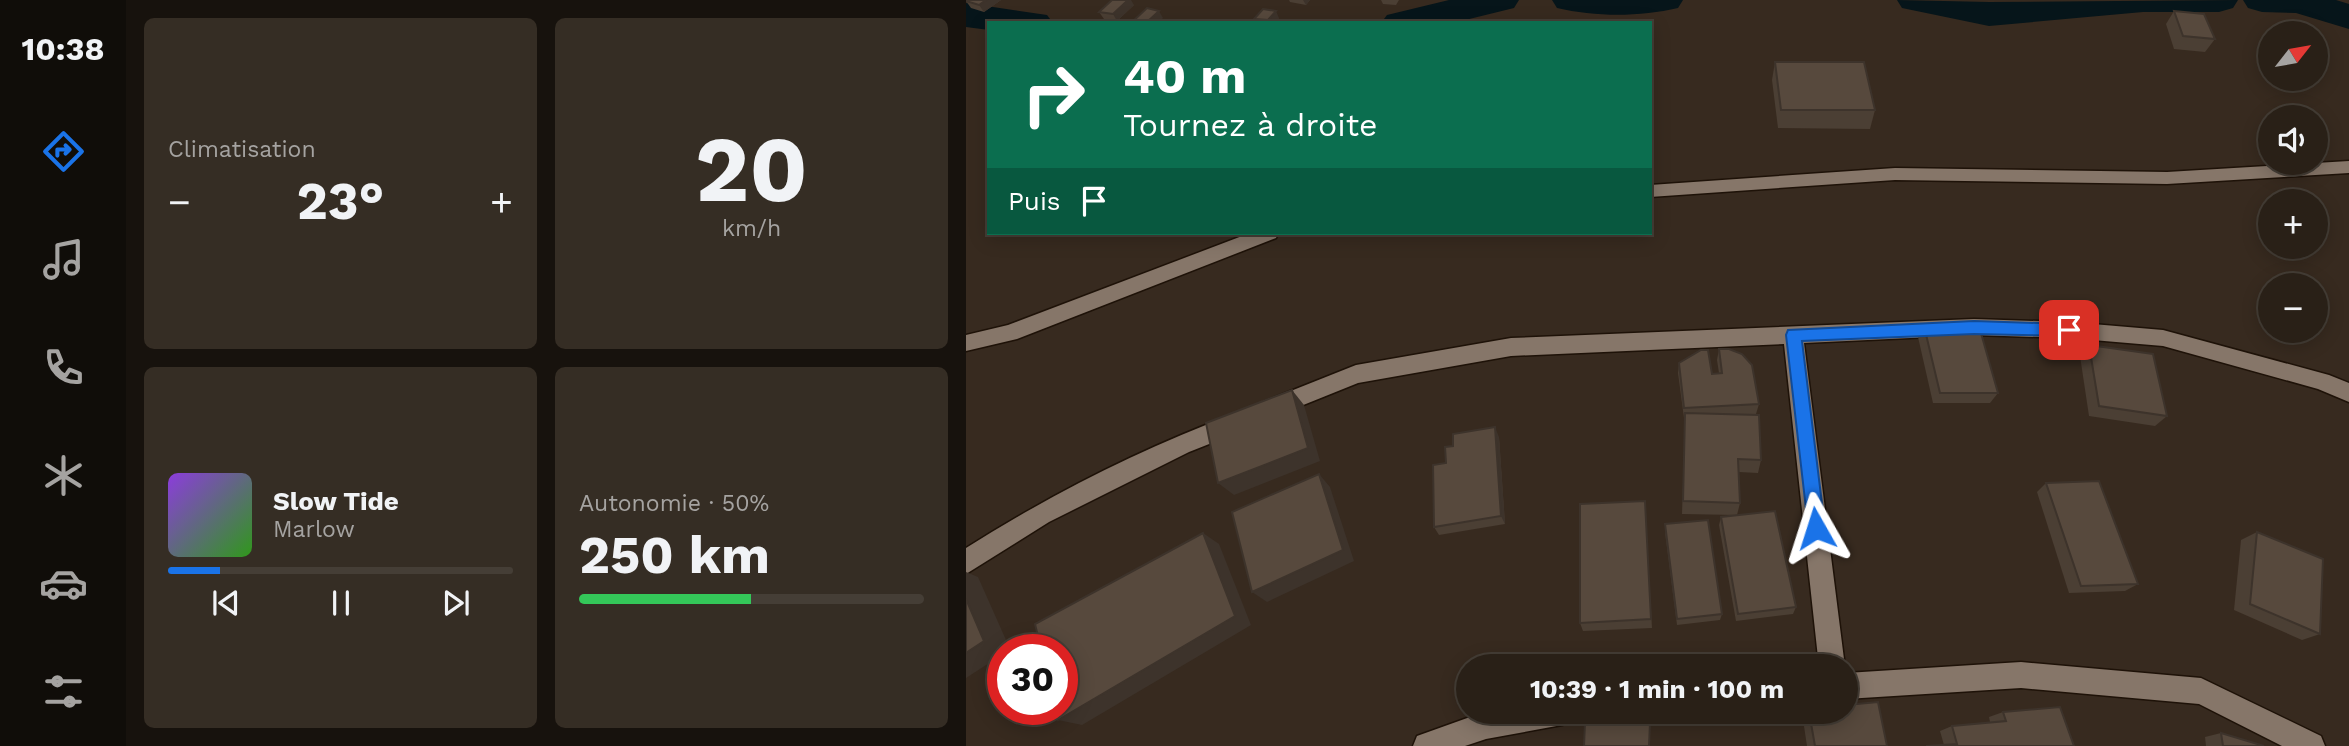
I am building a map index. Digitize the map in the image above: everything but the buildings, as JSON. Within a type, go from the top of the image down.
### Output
[{"type":"street","points":[[1652,191],[1895,174],[2167,178],[2349,167]]},
{"type":"street","points":[[966,343],[1010,334],[1264,235]]},
{"type":"street","points":[[966,562],[1041,514],[1181,445],[1356,374],[1511,348],[1974,327],[2069,330],[2162,338],[2322,381],[2349,393]]},
{"type":"street","points":[[1793,335],[1830,654]]},
{"type":"street","points":[[1858,685],[2021,674],[2201,691],[2311,746]]},
{"type":"street","points":[[1427,746],[1492,724]]},
{"type":"waterway","points":[[1410,21],[1500,0]]},
{"type":"waterway","points":[[1571,0],[1624,3],[1664,0]]},
{"type":"waterway","points":[[1916,0],[1989,14],[2143,0],[2219,0]]},
{"type":"waterway","points":[[2262,0],[2300,1],[2349,17]]},
{"type":"waterway","points":[[966,15],[1016,21]]},
{"type":"route","points":[[1816,528],[1793,335],[1974,327],[2069,330]]}]
